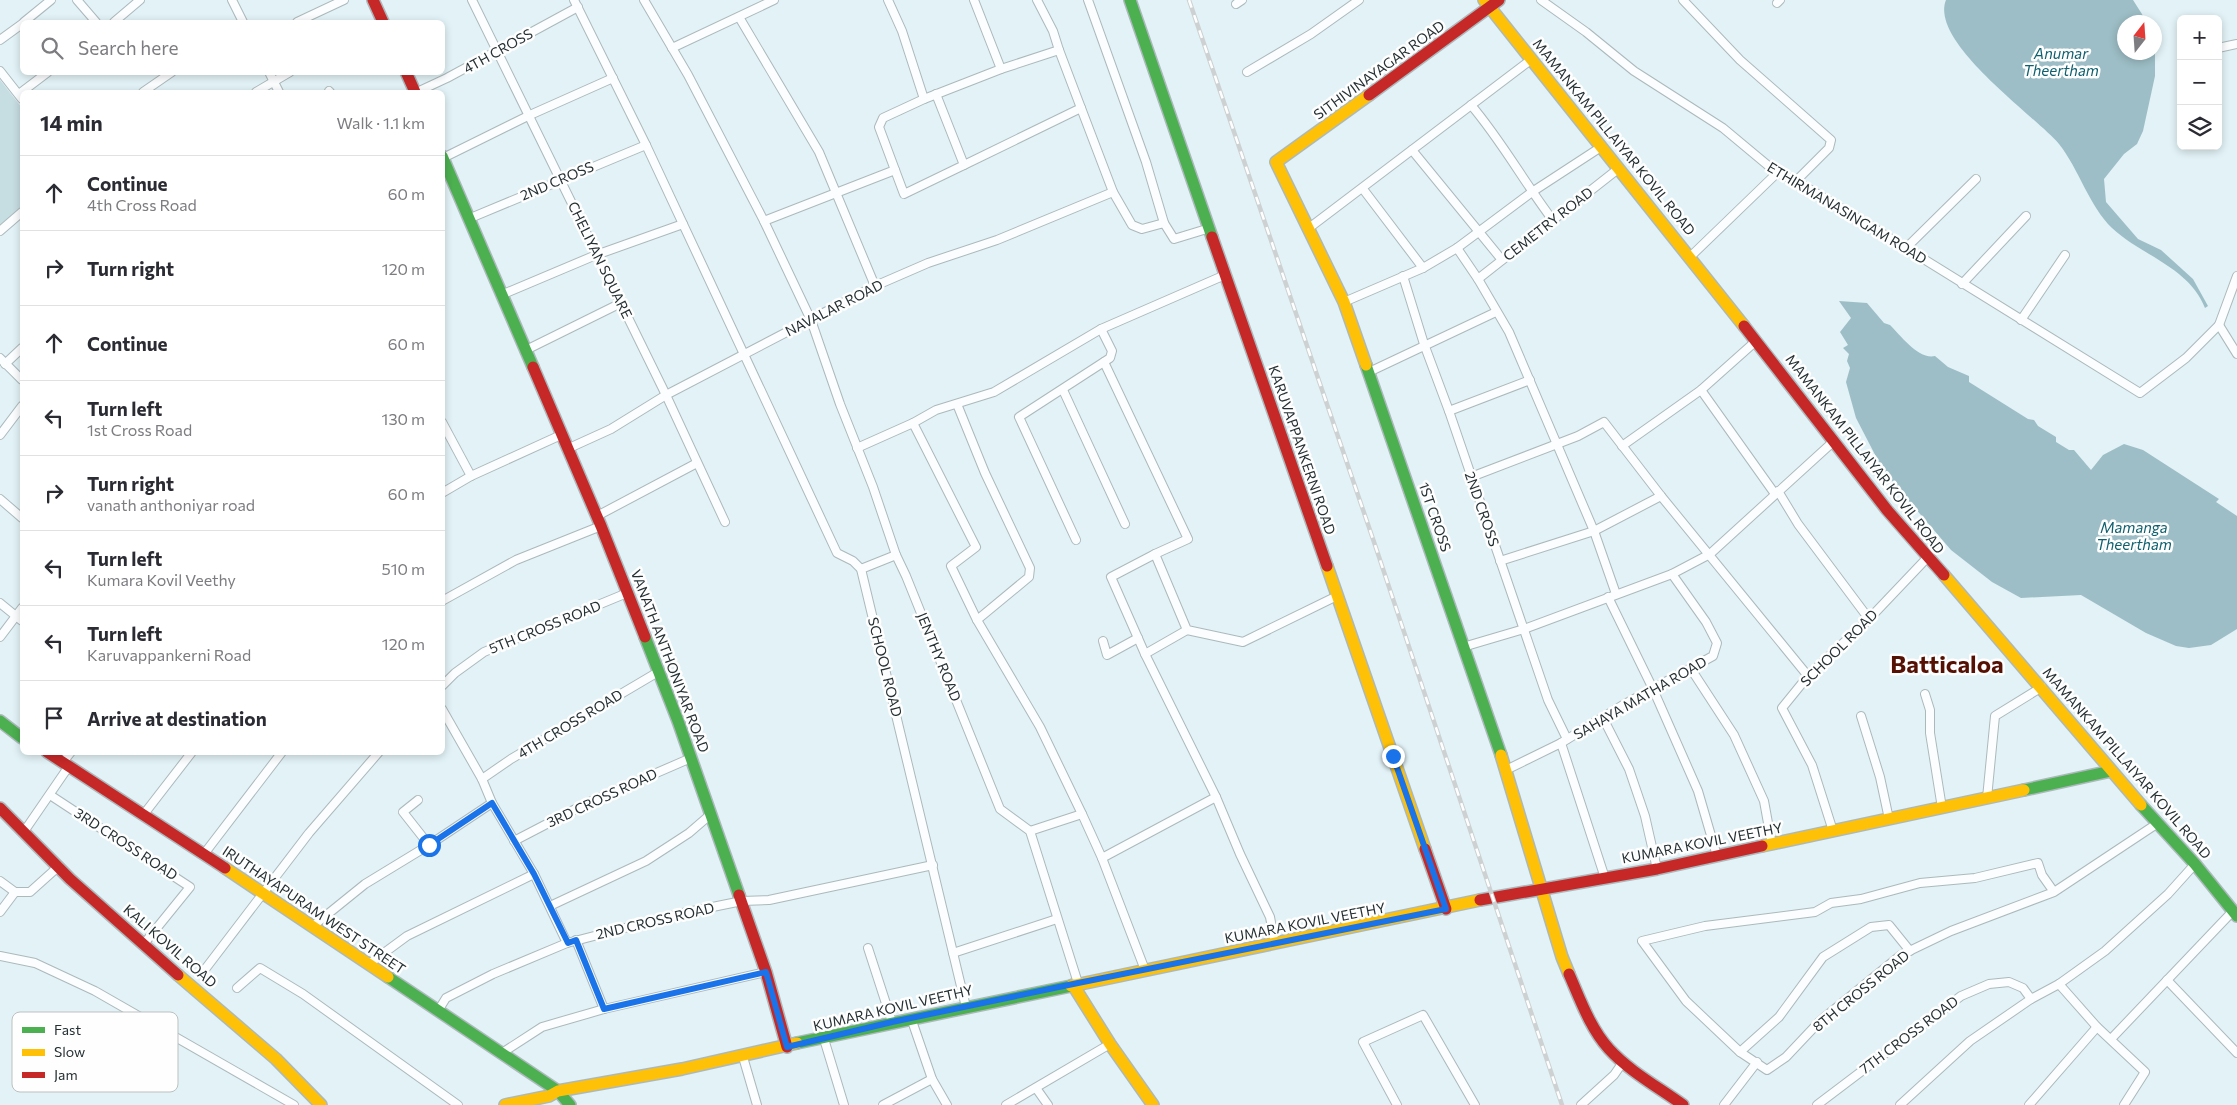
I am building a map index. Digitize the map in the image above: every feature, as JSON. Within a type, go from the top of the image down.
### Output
[{"type":"main road","points":[[373,0],[380,20]]},
{"type":"main road","name":"KARUVAPPANKERNI ROAD","points":[[1130,0],[1210,228],[1224,275],[1446,909]]},
{"type":"main road","name":"MAMANKAM PILLAIYAR KOVIL ROAD","points":[[1491,2],[1532,59],[1756,341],[1886,510],[2042,687],[2110,771],[2195,864],[2235,914]]},
{"type":"main road","name":"SITHIVINAYAGAR ROAD","points":[[1276,162],[1491,2]]},
{"type":"main road","points":[[408,75],[415,90]]},
{"type":"main road","name":"VANATH ANTHONIYAR ROAD","points":[[445,162],[599,521],[658,672],[742,901],[766,972],[787,1047]]},
{"type":"main road","name":"1ST CROSS","points":[[1276,162],[1344,302],[1506,770],[1562,957],[1590,1021],[1608,1048],[1623,1062],[1678,1104]]},
{"type":"main road","points":[[0,721],[20,736]]},
{"type":"main road","name":"IRUTHAYAPURAM WEST STREET","points":[[52,755],[314,926],[502,1053],[563,1098]]},
{"type":"main road","name":"KUMARA KOVIL VEETHY","points":[[505,1105],[549,1096],[563,1098],[640,1078],[824,1039],[892,1022],[1492,898],[1658,869],[2110,771]]},
{"type":"main road","name":"KALI KOVIL ROAD","points":[[0,808],[23,833],[143,945],[295,1076],[321,1105]]},
{"type":"main road","points":[[1076,984],[1110,1044],[1153,1105]]},
{"type":"street","points":[[27,20],[51,0]]},
{"type":"street","points":[[77,0],[94,20]]},
{"type":"street","points":[[116,20],[140,0]]},
{"type":"street","points":[[232,0],[242,20]]},
{"type":"street","points":[[301,20],[344,0]]},
{"type":"street","name":"JENTHY ROAD","points":[[644,0],[672,48],[764,222],[811,320],[873,487],[896,555],[1000,809],[1030,831]]},
{"type":"street","points":[[672,48],[774,0]]},
{"type":"street","points":[[888,0],[902,31],[924,99]]},
{"type":"street","points":[[974,0],[1001,69]]},
{"type":"street","points":[[1037,0],[1053,31],[1058,50],[1113,192],[1132,225],[1142,229],[1164,223]]},
{"type":"street","points":[[1088,0],[1146,162],[1164,223],[1174,239],[1210,228]]},
{"type":"street","points":[[1247,72],[1311,34],[1359,0]]},
{"type":"street","name":"ETHIRMANASINGAM ROAD","points":[[1541,0],[1586,32],[1634,71],[1722,128],[1777,173],[1796,181],[2140,393],[2186,358],[2219,325]]},
{"type":"street","name":"CHELIYAN SQUARE","points":[[474,1],[561,179],[596,256],[666,395],[724,522]]},
{"type":"street","points":[[1689,2],[1740,60],[1831,140],[1829,148],[1796,181]]},
{"type":"street","points":[[576,3],[646,145],[837,553],[854,561],[861,569],[896,555]]},
{"type":"street","name":"4TH CROSS","points":[[420,90],[497,51],[576,3]]},
{"type":"street","points":[[739,17],[819,152],[874,286]]},
{"type":"street","points":[[0,40],[20,25]]},
{"type":"street","points":[[2222,47],[2237,44]]},
{"type":"street","points":[[1058,50],[936,94],[883,118],[879,127],[904,194],[1082,108]]},
{"type":"street","points":[[1309,228],[1363,189],[1532,59]]},
{"type":"street","points":[[0,71],[20,96]]},
{"type":"street","points":[[29,90],[45,75]]},
{"type":"street","points":[[146,90],[168,75]]},
{"type":"street","points":[[270,75],[278,90]]},
{"type":"street","points":[[259,90],[285,75]]},
{"type":"street","points":[[445,156],[613,78]]},
{"type":"street","points":[[936,94],[964,166]]},
{"type":"street","points":[[1471,105],[1488,125],[1552,219]]},
{"type":"street","name":"2ND CROSS","points":[[468,219],[646,145]]},
{"type":"street","points":[[1344,302],[1423,268],[1457,248],[1532,192],[1601,147]]},
{"type":"street","points":[[1412,150],[1502,260]]},
{"type":"street","name":"CEMETRY ROAD","points":[[1478,279],[1618,169]]},
{"type":"street","points":[[764,222],[835,192],[895,170]]},
{"type":"street","points":[[1690,258],[1777,173]]},
{"type":"street","points":[[1906,248],[1976,179]]},
{"type":"street","points":[[1363,189],[1423,268]]},
{"type":"street","name":"NAVALAR ROAD","points":[[567,449],[610,429],[666,395],[874,286],[928,263],[997,240],[1113,192]]},
{"type":"street","points":[[0,231],[20,214]]},
{"type":"street","points":[[1962,284],[2026,216]]},
{"type":"street","points":[[501,295],[596,256],[683,224]]},
{"type":"street","points":[[1457,248],[1478,279],[1509,332],[1594,531],[1616,594]]},
{"type":"street","points":[[2021,320],[2065,255]]},
{"type":"street","points":[[857,448],[936,410],[994,392],[1102,329],[1224,275]]},
{"type":"street","name":"2ND CROSS","points":[[1403,276],[1424,344],[1450,411],[1548,700],[1564,741],[1605,878]]},
{"type":"street","points":[[2237,276],[2219,325],[2237,354]]},
{"type":"street","points":[[526,350],[621,303]]},
{"type":"street","points":[[1368,372],[1424,344],[1496,312]]},
{"type":"street","points":[[1076,540],[1019,417],[1110,358],[1112,350],[1102,329]]},
{"type":"street","points":[[1622,446],[1701,390],[1756,341]]},
{"type":"street","points":[[20,349],[3,361],[20,378]]},
{"type":"street","points":[[1104,362],[1188,539],[1111,577],[1145,654],[1216,797],[1240,854],[1270,917],[1275,944]]},
{"type":"street","points":[[1450,411],[1530,380]]},
{"type":"street","points":[[1063,390],[1125,524]]},
{"type":"street","points":[[1701,390],[1869,618]]},
{"type":"street","points":[[957,404],[985,473],[1030,568],[1029,577],[977,620]]},
{"type":"street","points":[[0,435],[20,409]]},
{"type":"street","points":[[913,422],[976,548],[951,566],[977,620],[1040,727],[1082,814],[1102,858],[1145,970]]},
{"type":"street","points":[[1471,477],[1578,436],[1604,422],[1661,496],[1808,676]]},
{"type":"street","points":[[445,428],[471,476]]},
{"type":"street","points":[[445,491],[471,476],[561,435]]},
{"type":"street","points":[[1463,647],[1524,630],[1672,574],[1710,554],[1834,441]]},
{"type":"street","points":[[445,599],[516,560],[599,521],[697,464]]},
{"type":"street","points":[[1500,561],[1594,531],[1661,496]]},
{"type":"street","points":[[0,499],[20,516]]},
{"type":"street","points":[[1155,554],[1187,630]]},
{"type":"street","name":"SCHOOL ROAD","points":[[1833,831],[1812,765],[1782,708],[1808,676],[1869,618],[1927,558]]},
{"type":"street","name":"SCHOOL ROAD","points":[[861,569],[966,1007]]},
{"type":"street","name":"SAHAYA MATHA ROAD","points":[[1506,770],[1564,741],[1713,656],[1717,642],[1706,622],[1672,574]]},
{"type":"street","name":"5TH CROSS ROAD","points":[[445,683],[455,673],[484,652],[627,593]]},
{"type":"street","points":[[1145,654],[1187,630],[1243,642],[1337,596]]},
{"type":"street","points":[[1608,597],[1653,689],[1698,791],[1716,856]]},
{"type":"street","points":[[0,603],[19,618],[0,637]]},
{"type":"street","points":[[1103,641],[1108,654],[1138,638]]},
{"type":"street","points":[[1691,669],[1737,743],[1764,801],[1772,844]]},
{"type":"street","name":"4TH CROSS ROAD","points":[[482,779],[511,759],[658,672]]},
{"type":"street","points":[[1987,798],[1995,716],[2042,687]]},
{"type":"street","points":[[1925,694],[1930,710],[1930,733],[1942,808]]},
{"type":"street","points":[[445,714],[482,779],[492,803],[534,874],[568,943]]},
{"type":"street","points":[[1861,716],[1880,777],[1888,819]]},
{"type":"street","points":[[1603,718],[1629,769],[1645,816],[1658,869]]},
{"type":"street","points":[[23,833],[50,795],[70,755]]},
{"type":"street","points":[[144,814],[190,755]]},
{"type":"street","points":[[204,854],[280,755]]},
{"type":"street","points":[[206,968],[309,834],[376,755]]},
{"type":"street","name":"3RD CROSS ROAD","points":[[514,841],[587,803],[691,758]]},
{"type":"street","name":"3RD CROSS ROAD","points":[[50,795],[190,886],[143,945]]},
{"type":"street","points":[[1102,858],[1216,797]]},
{"type":"street","points":[[418,800],[403,812],[429,845]]},
{"type":"street","points":[[314,926],[365,884],[429,845],[492,803]]},
{"type":"street","points":[[550,906],[646,861],[689,832],[711,814]]},
{"type":"street","points":[[1076,984],[1030,831],[1082,814]]},
{"type":"street","name":"8TH CROSS ROAD","points":[[1757,1062],[1766,1070],[1786,1056],[1820,1021],[1901,955],[1951,931],[2054,892],[2158,823]]},
{"type":"street","points":[[1724,1105],[1757,1062],[1740,1052],[1686,1000],[1642,940],[1705,926],[1815,912],[1831,903],[1861,899],[1920,883],[1975,878],[2038,862],[2042,875],[2054,892]]},
{"type":"street","points":[[1900,1105],[1970,1041],[2031,999],[2059,984],[2105,951],[2168,894],[2195,864]]},
{"type":"street","name":"2ND CROSS ROAD","points":[[438,1011],[446,998],[493,974],[576,940],[683,912],[742,901],[769,900],[933,865]]},
{"type":"street","points":[[0,881],[15,892],[30,892],[59,866]]},
{"type":"street","points":[[369,964],[407,936],[534,874]]},
{"type":"street","points":[[0,912],[15,892]]},
{"type":"street","points":[[2110,1039],[2166,980],[2235,914]]},
{"type":"street","points":[[953,952],[1057,919]]},
{"type":"street","points":[[1740,1052],[1779,1017],[1823,957],[1871,927],[1890,925],[1910,951]]},
{"type":"street","points":[[576,940],[604,1009]]},
{"type":"street","points":[[868,948],[892,1022]]},
{"type":"street","points":[[0,956],[36,963],[95,991],[132,1012]]},
{"type":"street","points":[[237,988],[260,968],[303,994],[458,1105]]},
{"type":"street","points":[[502,1053],[542,1027],[604,1009],[766,972]]},
{"type":"street","points":[[2166,980],[2237,1053]]},
{"type":"street","name":"7TH CROSS ROAD","points":[[1817,1105],[1961,996],[1989,984],[2009,982],[2023,988],[2031,999]]},
{"type":"street","points":[[2059,984],[2097,1027],[2145,1072],[2124,1105]]},
{"type":"street","points":[[1397,1105],[1363,1042],[1423,1015],[1475,1105]]},
{"type":"street","points":[[911,1018],[932,1079],[947,1105]]},
{"type":"street","points":[[2029,1105],[2097,1027]]},
{"type":"street","points":[[178,1039],[294,1105]]},
{"type":"street","points":[[824,1039],[844,1105]]},
{"type":"street","points":[[1006,1105],[1110,1044]]},
{"type":"street","points":[[743,1057],[757,1105]]},
{"type":"street","points":[[1581,1105],[1614,1075],[1623,1062]]},
{"type":"street","points":[[883,1105],[932,1079]]},
{"type":"street","points":[[1036,1088],[1048,1105]]},
{"type":"shaded area","points":[[0,80],[20,105],[20,209],[0,225]]},
{"type":"water","name":"Anumar Theertham","points":[[1946,0],[2133,0],[2143,15],[2117,15],[2117,60],[2155,60],[2155,76],[2143,131],[2137,144],[2124,154],[2104,179],[2106,202],[2138,239],[2161,250],[2193,279],[2208,306],[2205,308],[2198,294],[2176,272],[2112,228],[2090,198],[2059,144],[1987,77],[1968,56],[1953,36],[1945,17]]},
{"type":"water","name":"Mamanga Theertham","points":[[1839,301],[1867,303],[1884,323],[1890,325],[1917,351],[1929,356],[1935,356],[1948,367],[1969,376],[1969,382],[2028,419],[2034,420],[2038,426],[2056,437],[2056,442],[2069,450],[2074,450],[2091,470],[2103,455],[2124,444],[2143,450],[2219,499],[2216,502],[2237,516],[2237,629],[2211,645],[2189,648],[2176,646],[2146,633],[2081,595],[2021,598],[1992,582],[1951,550],[1884,472],[1856,418],[1846,382],[1850,368],[1847,361],[1849,354],[1843,348],[1848,345],[1840,332],[1851,318]]},
{"type":"railway","points":[[1189,0],[1374,542],[1562,1105]]},
{"type":"traffic: fast","points":[[1130,0],[1212,237]]},
{"type":"traffic: fast","points":[[445,163],[533,367]]},
{"type":"traffic: fast","points":[[1366,365],[1501,755]]},
{"type":"traffic: fast","points":[[645,637],[678,721],[739,895]]},
{"type":"traffic: fast","points":[[0,721],[20,736]]},
{"type":"traffic: fast","points":[[2024,790],[2111,771]]},
{"type":"traffic: fast","points":[[2141,805],[2195,864],[2237,916]]},
{"type":"traffic: fast","points":[[388,977],[558,1091],[570,1105]]},
{"type":"traffic: fast","points":[[797,1043],[1071,986]]},
{"type":"traffic: slow","points":[[1484,0],[1744,326]]},
{"type":"traffic: slow","points":[[1366,365],[1344,302],[1276,162],[1369,95]]},
{"type":"traffic: slow","points":[[1327,566],[1425,849]]},
{"type":"traffic: slow","points":[[1944,575],[2141,805]]},
{"type":"traffic: slow","points":[[1501,755],[1562,957],[1569,974]]},
{"type":"traffic: slow","points":[[1762,846],[2024,790]]},
{"type":"traffic: slow","points":[[225,868],[388,977]]},
{"type":"traffic: slow","points":[[1071,986],[1480,900]]},
{"type":"traffic: slow","points":[[178,975],[276,1059],[321,1105]]},
{"type":"traffic: slow","points":[[1073,985],[1110,1044],[1153,1105]]},
{"type":"traffic: slow","points":[[505,1105],[549,1096],[558,1091],[682,1069],[797,1043]]},
{"type":"traffic: jam","points":[[373,0],[382,20]]},
{"type":"traffic: jam","points":[[1369,95],[1499,0]]},
{"type":"traffic: jam","points":[[407,75],[414,90]]},
{"type":"traffic: jam","points":[[1212,237],[1327,566]]},
{"type":"traffic: jam","points":[[1744,326],[1887,510],[1944,575]]},
{"type":"traffic: jam","points":[[533,367],[601,526],[645,637]]},
{"type":"traffic: jam","points":[[52,755],[225,868]]},
{"type":"traffic: jam","points":[[0,808],[70,879],[178,975]]},
{"type":"traffic: jam","points":[[1480,900],[1657,869],[1762,846]]},
{"type":"traffic: jam","points":[[1425,849],[1446,909]]},
{"type":"traffic: jam","points":[[739,895],[766,972],[787,1047]]},
{"type":"traffic: jam","points":[[1569,974],[1581,1003],[1602,1041],[1635,1072],[1683,1105]]},
{"type":"district","name":"Batticaloa","points":[[1947,665]]},
{"type":"route","points":[[429,845],[492,803],[534,874],[568,943],[576,940],[604,1009],[766,972],[783,1026],[787,1047],[892,1022],[1078,983],[1446,909],[1393,756]]}]
